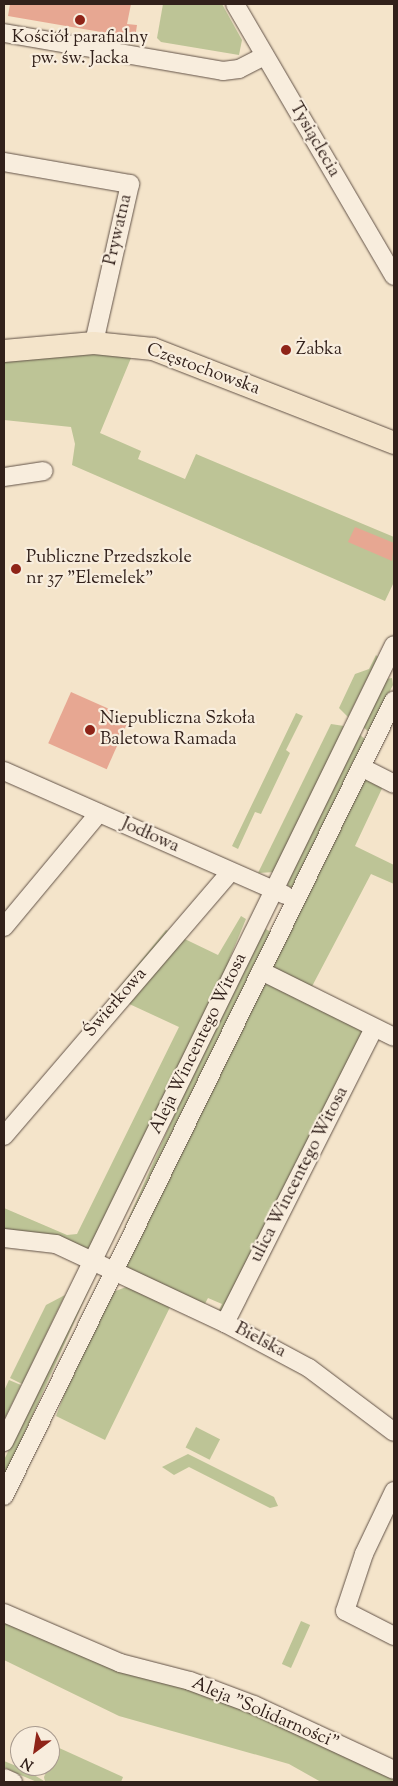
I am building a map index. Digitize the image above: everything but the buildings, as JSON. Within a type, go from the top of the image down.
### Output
[{"type":"main road","name":"Częstochowska","points":[[4,351],[94,343],[162,352],[365,435],[394,444]]},
{"type":"main road","name":"Częstochowska","points":[[365,435],[394,453]]},
{"type":"street","name":"Tysiąclecia","points":[[235,4],[394,276]]},
{"type":"street","points":[[4,33],[223,71],[239,69],[265,56]]},
{"type":"street","name":"Prywatna","points":[[4,162],[130,184],[94,343]]},
{"type":"street","points":[[4,476],[44,471]]},
{"type":"street","name":"Aleja Wincentego Witosa","points":[[4,1442],[274,890],[392,656]]},
{"type":"street","name":"Aleja Wincentego Witosa","points":[[4,1496],[394,700]]},
{"type":"street","points":[[361,767],[394,784]]},
{"type":"street","name":"Jodłowa","points":[[4,771],[296,900]]},
{"type":"street","points":[[4,927],[100,813]]},
{"type":"street","name":"Świerkowa","points":[[4,1136],[230,872]]},
{"type":"street","points":[[261,971],[394,1037]]},
{"type":"street","name":"ulica Wincentego Witosa","points":[[225,1323],[374,1028]]},
{"type":"street","name":"Bielska","points":[[4,1238],[56,1244],[225,1323],[309,1368],[394,1432]]},
{"type":"street","points":[[394,1491],[364,1554],[345,1611],[394,1636]]},
{"type":"street","name":"Aleja \"Solidarności\"","points":[[4,1598],[49,1633]]},
{"type":"street","name":"Aleja \"Solidarności\"","points":[[4,1613],[120,1663],[241,1700],[394,1770]]},
{"type":"street","points":[[4,1778],[13,1782]]},
{"type":"green space","points":[[163,4],[222,4],[242,40],[239,55],[161,42],[157,38]]},
{"type":"green space","points":[[136,346],[100,433],[141,451],[138,459],[185,479],[196,454],[394,537],[394,582],[385,601],[72,465],[75,444],[71,427],[4,420],[4,351]]},
{"type":"green space","points":[[376,655],[378,657],[348,717],[339,708],[355,674],[369,669]]},
{"type":"green space","points":[[392,678],[393,685],[369,732],[363,727],[386,679]]},
{"type":"green space","points":[[296,713],[303,716],[286,750],[290,753],[261,814],[255,812],[238,849],[232,846]]},
{"type":"green space","points":[[331,724],[344,726],[328,765],[275,872],[258,873]]},
{"type":"green space","points":[[359,734],[366,740],[293,887],[289,887],[287,883]]},
{"type":"green space","points":[[361,767],[386,780],[355,846],[394,865],[394,884],[371,874],[308,994],[374,1028],[225,1323],[215,1318],[222,1304],[208,1298],[201,1311],[174,1299],[105,1440],[56,1416],[64,1395],[113,1292],[126,1287],[138,1289],[114,1271]]},
{"type":"green space","points":[[241,916],[246,919],[229,960],[238,965],[93,1261],[4,1238],[4,1208],[67,1235],[77,1234],[179,1027],[112,996],[166,930],[218,955]]},
{"type":"green space","points":[[264,928],[271,932],[122,1233],[184,1093]]},
{"type":"green space","points":[[90,1282],[90,1287],[4,1479],[4,1460]]},
{"type":"green space","points":[[65,1295],[22,1384],[10,1378],[46,1305]]},
{"type":"green space","points":[[9,1380],[21,1385],[4,1420],[4,1391]]},
{"type":"green space","points":[[196,1427],[220,1439],[210,1460],[186,1447]]},
{"type":"green space","points":[[188,1454],[274,1497],[278,1506],[270,1508],[189,1467],[174,1475],[162,1467]]},
{"type":"green space","points":[[4,1619],[97,1662],[229,1702],[394,1778],[394,1782],[321,1782],[289,1764],[119,1716],[4,1660]]},
{"type":"green space","points":[[301,1621],[310,1625],[291,1668],[282,1664]]},
{"type":"green space","points":[[60,1748],[123,1777],[121,1782],[45,1782],[44,1777],[60,1776]]},
{"type":"green space","points":[[4,1761],[10,1763],[10,1770],[4,1767]]},
{"type":"green space","points":[[23,1776],[36,1776],[44,1781],[37,1782]]},
{"type":"place","name":"Kościół parafialny pw. św. Jacka","points":[[80,20]]},
{"type":"place","name":"Żabka","points":[[286,350]]},
{"type":"place","name":"Publiczne Przedszkole nr 37 \"Elemelek\"","points":[[16,569]]},
{"type":"place","name":"Niepubliczna Szkoła Baletowa Ramada","points":[[90,730]]}]
